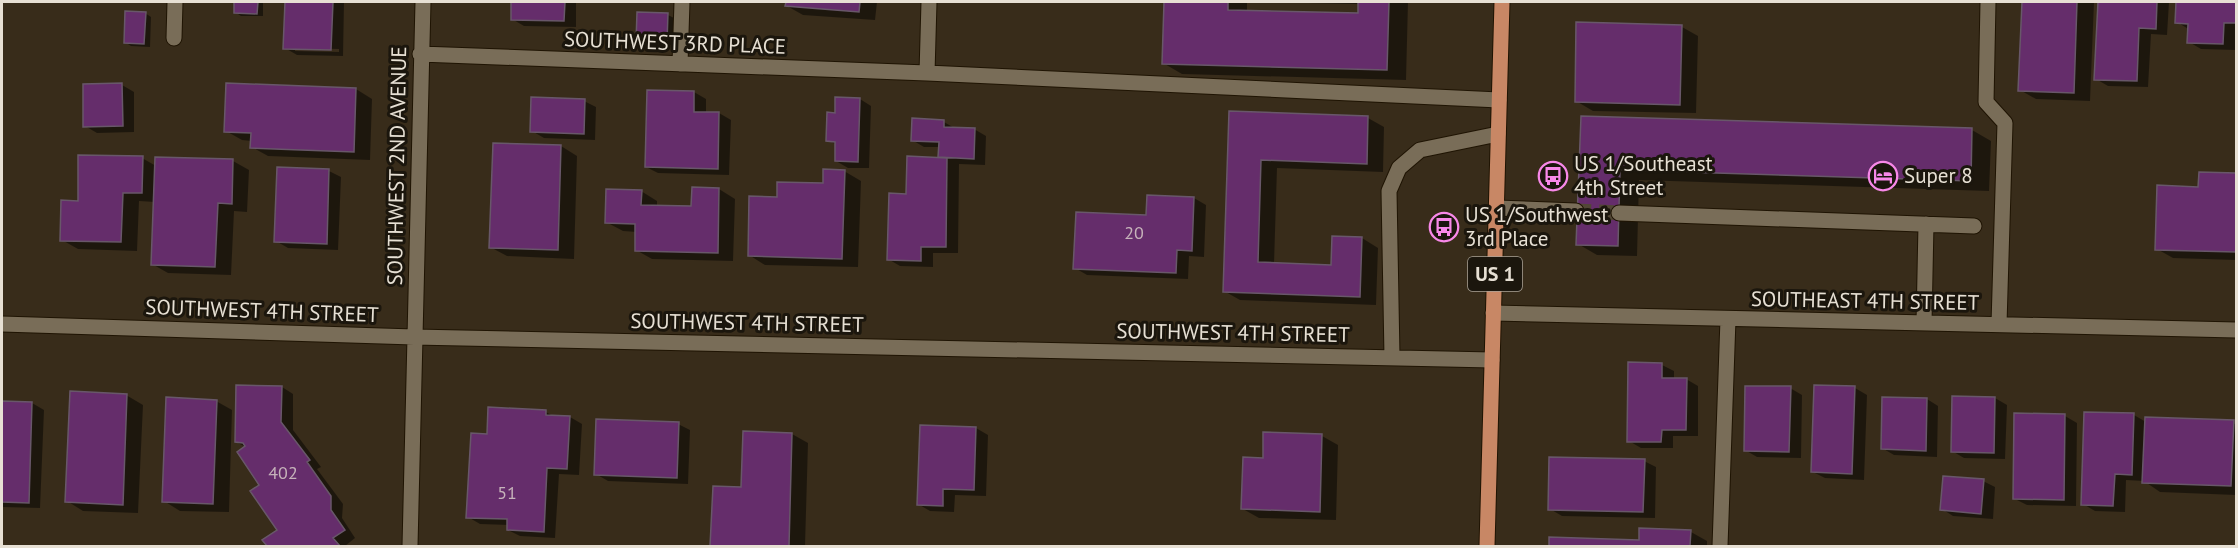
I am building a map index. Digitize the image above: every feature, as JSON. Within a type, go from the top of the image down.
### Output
[{"type":"main road","name":"US 1","points":[[1487,546],[1502,2]]},
{"type":"street","points":[[174,38],[175,2]]},
{"type":"street","name":"SOUTHWEST 2ND AVENUE","points":[[410,546],[423,2]]},
{"type":"street","points":[[680,64],[681,2]]},
{"type":"street","points":[[927,73],[930,2]]},
{"type":"street","points":[[1988,2],[1986,102],[2005,123],[1999,324]]},
{"type":"street","name":"SOUTHWEST 3RD PLACE","points":[[420,54],[927,73],[1499,100]]},
{"type":"street","points":[[1392,357],[1389,191],[1399,168],[1420,150],[1498,134]]},
{"type":"street","points":[[1496,208],[1576,211]]},
{"type":"street","points":[[1619,213],[1974,226]]},
{"type":"street","points":[[1924,324],[1926,224]]},
{"type":"street","name":"SOUTHEAST 4TH STREET","points":[[1494,313],[2236,330]]},
{"type":"street","points":[[1719,546],[1728,319]]},
{"type":"street","name":"SOUTHWEST 4TH STREET","points":[[2,324],[414,337],[1492,360]]},
{"type":"building","points":[[234,2],[258,2],[257,14],[234,13]]},
{"type":"building","points":[[285,2],[333,2],[331,50],[283,49]]},
{"type":"building","points":[[511,2],[565,2],[564,21],[511,20]]},
{"type":"building","points":[[786,2],[860,2],[859,12],[785,6]]},
{"type":"building","points":[[1164,2],[1228,2],[1228,10],[1358,13],[1358,2],[1389,2],[1387,70],[1162,64]]},
{"type":"building","points":[[2022,2],[2077,2],[2074,93],[2018,91]]},
{"type":"building","points":[[2098,2],[2157,2],[2156,29],[2139,28],[2137,81],[2094,80]]},
{"type":"building","points":[[2176,2],[2236,2],[2236,23],[2224,23],[2223,44],[2187,43],[2188,24],[2175,23]]},
{"type":"building","points":[[125,11],[146,12],[144,44],[124,43]]},
{"type":"building","points":[[637,12],[668,13],[667,43],[636,42]]},
{"type":"building","points":[[1576,22],[1682,25],[1680,105],[1575,102]]},
{"type":"building","points":[[122,83],[123,126],[83,127],[83,84]]},
{"type":"building","points":[[226,83],[356,88],[354,152],[250,148],[251,133],[224,132]]},
{"type":"building","points":[[647,90],[694,91],[694,112],[719,112],[718,169],[645,167]]},
{"type":"building","points":[[531,97],[585,99],[584,134],[530,132]]},
{"type":"building","points":[[835,97],[860,98],[858,162],[835,161],[835,142],[826,141],[827,112],[835,113]]},
{"type":"building","points":[[1229,111],[1368,116],[1367,164],[1261,160],[1258,262],[1331,265],[1332,236],[1362,237],[1360,297],[1223,292]]},
{"type":"building","name":"Super 8","points":[[1581,116],[1972,128],[1971,181],[1620,170],[1618,246],[1576,245]]},
{"type":"building","points":[[912,118],[944,120],[944,127],[975,128],[974,159],[938,157],[939,142],[911,141]]},
{"type":"building","points":[[493,143],[561,145],[558,250],[489,248]]},
{"type":"building","points":[[78,155],[143,156],[142,193],[123,193],[121,242],[60,241],[61,200],[78,201]]},
{"type":"building","points":[[907,156],[947,158],[946,247],[921,247],[921,261],[887,260],[889,193],[906,194]]},
{"type":"building","points":[[155,157],[233,159],[232,204],[218,203],[215,267],[151,265]]},
{"type":"building","points":[[277,167],[329,169],[327,244],[274,242]]},
{"type":"building","points":[[823,169],[845,170],[842,259],[748,256],[749,196],[777,197],[777,182],[823,183]]},
{"type":"building","points":[[2199,172],[2236,173],[2236,252],[2155,250],[2157,185],[2198,187]]},
{"type":"building","points":[[692,187],[719,188],[718,253],[635,251],[635,224],[605,223],[606,189],[642,190],[641,205],[691,206]]},
{"type":"building","points":[[1147,195],[1194,197],[1192,251],[1177,250],[1176,273],[1073,269],[1076,212],[1146,215]]},
{"type":"building","points":[[1628,362],[1662,363],[1662,378],[1687,378],[1686,430],[1662,430],[1661,442],[1627,442]]},
{"type":"building","points":[[236,385],[282,386],[281,422],[310,460],[307,462],[331,496],[331,510],[345,530],[333,538],[340,546],[267,546],[262,540],[277,530],[250,491],[259,485],[237,452],[245,446],[243,443],[235,442]]},
{"type":"building","points":[[1814,385],[1855,386],[1852,474],[1811,472]]},
{"type":"building","points":[[1745,386],[1791,386],[1789,452],[1744,451]]},
{"type":"building","points":[[70,391],[127,394],[123,505],[65,502]]},
{"type":"building","points":[[1952,396],[1995,397],[1994,453],[1951,452]]},
{"type":"building","points":[[166,397],[217,400],[213,504],[162,502]]},
{"type":"building","points":[[1882,397],[1927,398],[1926,451],[1881,449]]},
{"type":"building","points":[[2,401],[32,402],[29,503],[2,502]]},
{"type":"building","points":[[488,407],[546,410],[546,415],[570,416],[567,469],[547,468],[544,532],[507,530],[507,519],[466,518],[471,433],[487,434]]},
{"type":"building","points":[[2084,412],[2134,413],[2132,475],[2115,474],[2113,506],[2081,505]]},
{"type":"building","points":[[2014,413],[2065,414],[2064,500],[2013,499]]},
{"type":"building","points":[[2145,417],[2234,420],[2231,486],[2142,483]]},
{"type":"building","points":[[596,419],[679,422],[677,478],[594,475]]},
{"type":"building","points":[[920,425],[976,427],[974,490],[943,489],[943,506],[917,505]]},
{"type":"building","points":[[743,431],[792,433],[789,546],[710,546],[713,486],[741,487]]},
{"type":"building","points":[[1263,432],[1322,434],[1320,512],[1241,509],[1243,457],[1263,458]]},
{"type":"building","points":[[1549,457],[1645,459],[1643,512],[1548,510]]},
{"type":"building","points":[[1943,476],[1984,479],[1981,514],[1940,510]]},
{"type":"building","points":[[1639,528],[1691,530],[1690,546],[1549,546],[1549,537],[1639,540]]},
{"type":"tunnel","points":[[1576,211],[1619,213]]},
{"type":"place","name":"US 1/Southeast 4th Street","points":[[1553,176]]},
{"type":"place","name":"Super 8","points":[[1883,176]]},
{"type":"place","name":"US 1/Southwest 3rd Place","points":[[1444,227]]}]
